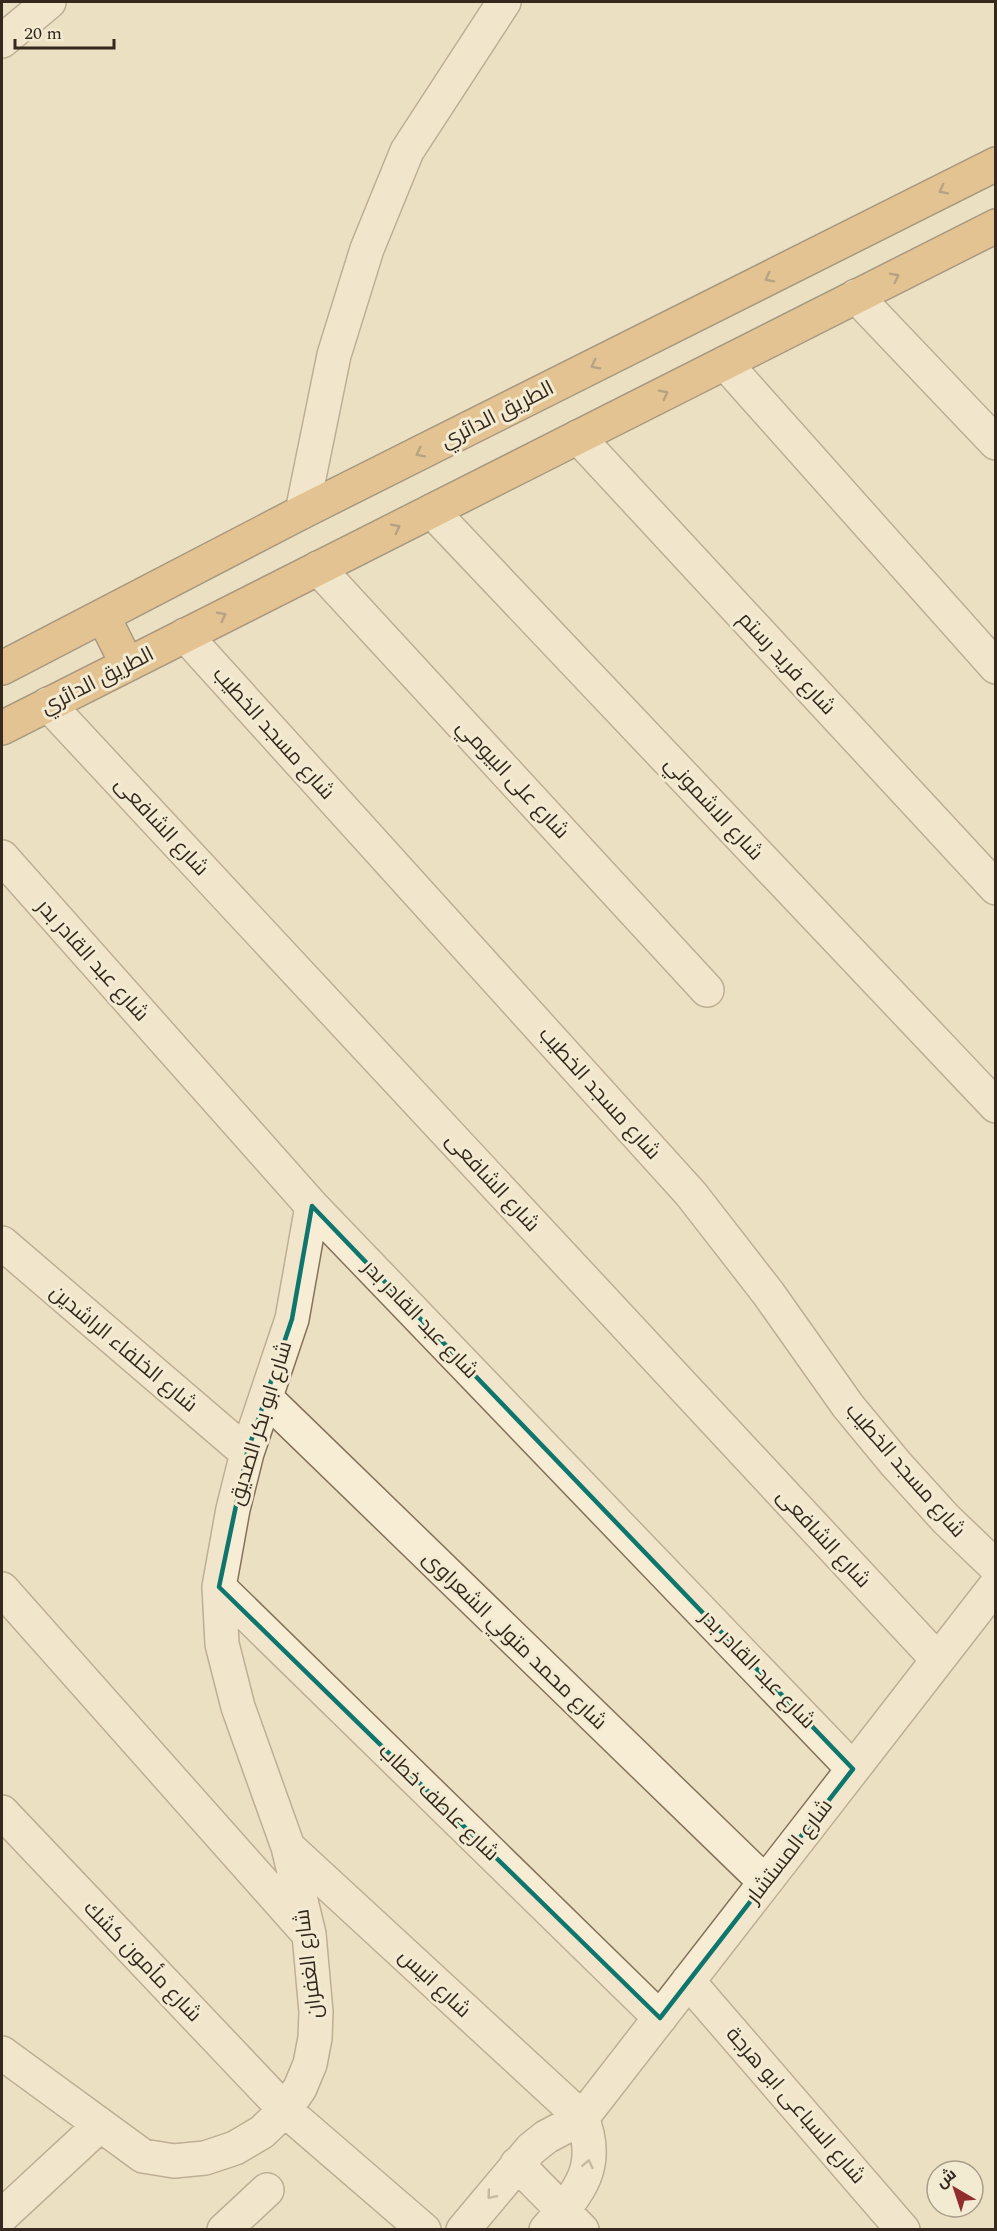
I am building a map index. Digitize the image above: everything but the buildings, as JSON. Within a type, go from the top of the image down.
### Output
[{"type":"highway","name":"الطريق الدائري","points":[[2,668],[302,512],[996,164]]},
{"type":"highway","name":"الطريق الدائري","points":[[2,728],[996,226]]},
{"type":"highway","points":[[103,616],[127,664]]},
{"type":"street","points":[[2,40],[49,2]]},
{"type":"street","points":[[302,512],[334,355],[367,249],[407,151],[504,2]]},
{"type":"street","points":[[856,297],[996,443]]},
{"type":"street","points":[[725,363],[996,667]]},
{"type":"street","name":"شارع فريد رستم","points":[[578,437],[996,888]]},
{"type":"street","name":"شارع الاشموني","points":[[432,511],[996,1106]]},
{"type":"street","name":"شارع على البيومي","points":[[318,568],[707,990]]},
{"type":"street","name":"شارع مسجد الخطيب","points":[[185,635],[691,1194],[768,1293],[848,1406],[946,1519],[996,1567]]},
{"type":"street","name":"شارع الشافعى","points":[[48,705],[937,1659]]},
{"type":"street","name":"شارع عبد القادر بدر","points":[[2,857],[312,1206],[853,1769]]},
{"type":"street","name":"شارع ابو بكر الصديق","points":[[288,1847],[238,1707],[222,1644],[219,1587],[233,1509],[247,1453],[292,1319],[312,1206]]},
{"type":"street","name":"شارع الخلفاء الراشدين","points":[[2,1243],[247,1453]]},
{"type":"street","name":"شارع محمد متولي الشعراوى","points":[[266,1398],[765,1882]]},
{"type":"street","name":"شارع المستشار","points":[[582,2118],[996,1585]]},
{"type":"street","name":"شارع عاطف خطاب","points":[[219,1587],[660,2018]]},
{"type":"street","points":[[2,1589],[309,1934]]},
{"type":"street","name":"شارع مأمون كشك","points":[[2,1812],[285,2110],[424,2229]]},
{"type":"street","name":"شارع الغفران","points":[[2,2053],[143,2156],[174,2160],[205,2158],[235,2148],[262,2132],[285,2110],[300,2088],[310,2064],[315,2038],[316,2012],[309,1934],[288,1847]]},
{"type":"street","name":"شارع انيس","points":[[288,1847],[582,2118]]},
{"type":"street","name":"شارع السباعى ابو هرجة","points":[[688,1981],[903,2229]]},
{"type":"street","points":[[463,2229],[517,2164],[546,2137],[582,2118],[590,2137],[591,2156],[564,2223],[517,2164]]},
{"type":"street","points":[[2,2216],[100,2125]]},
{"type":"street","points":[[224,2229],[267,2190]]},
{"type":"highlighted area","points":[[312,1206],[853,1769],[660,2018],[219,1587],[247,1453],[292,1319]]}]
